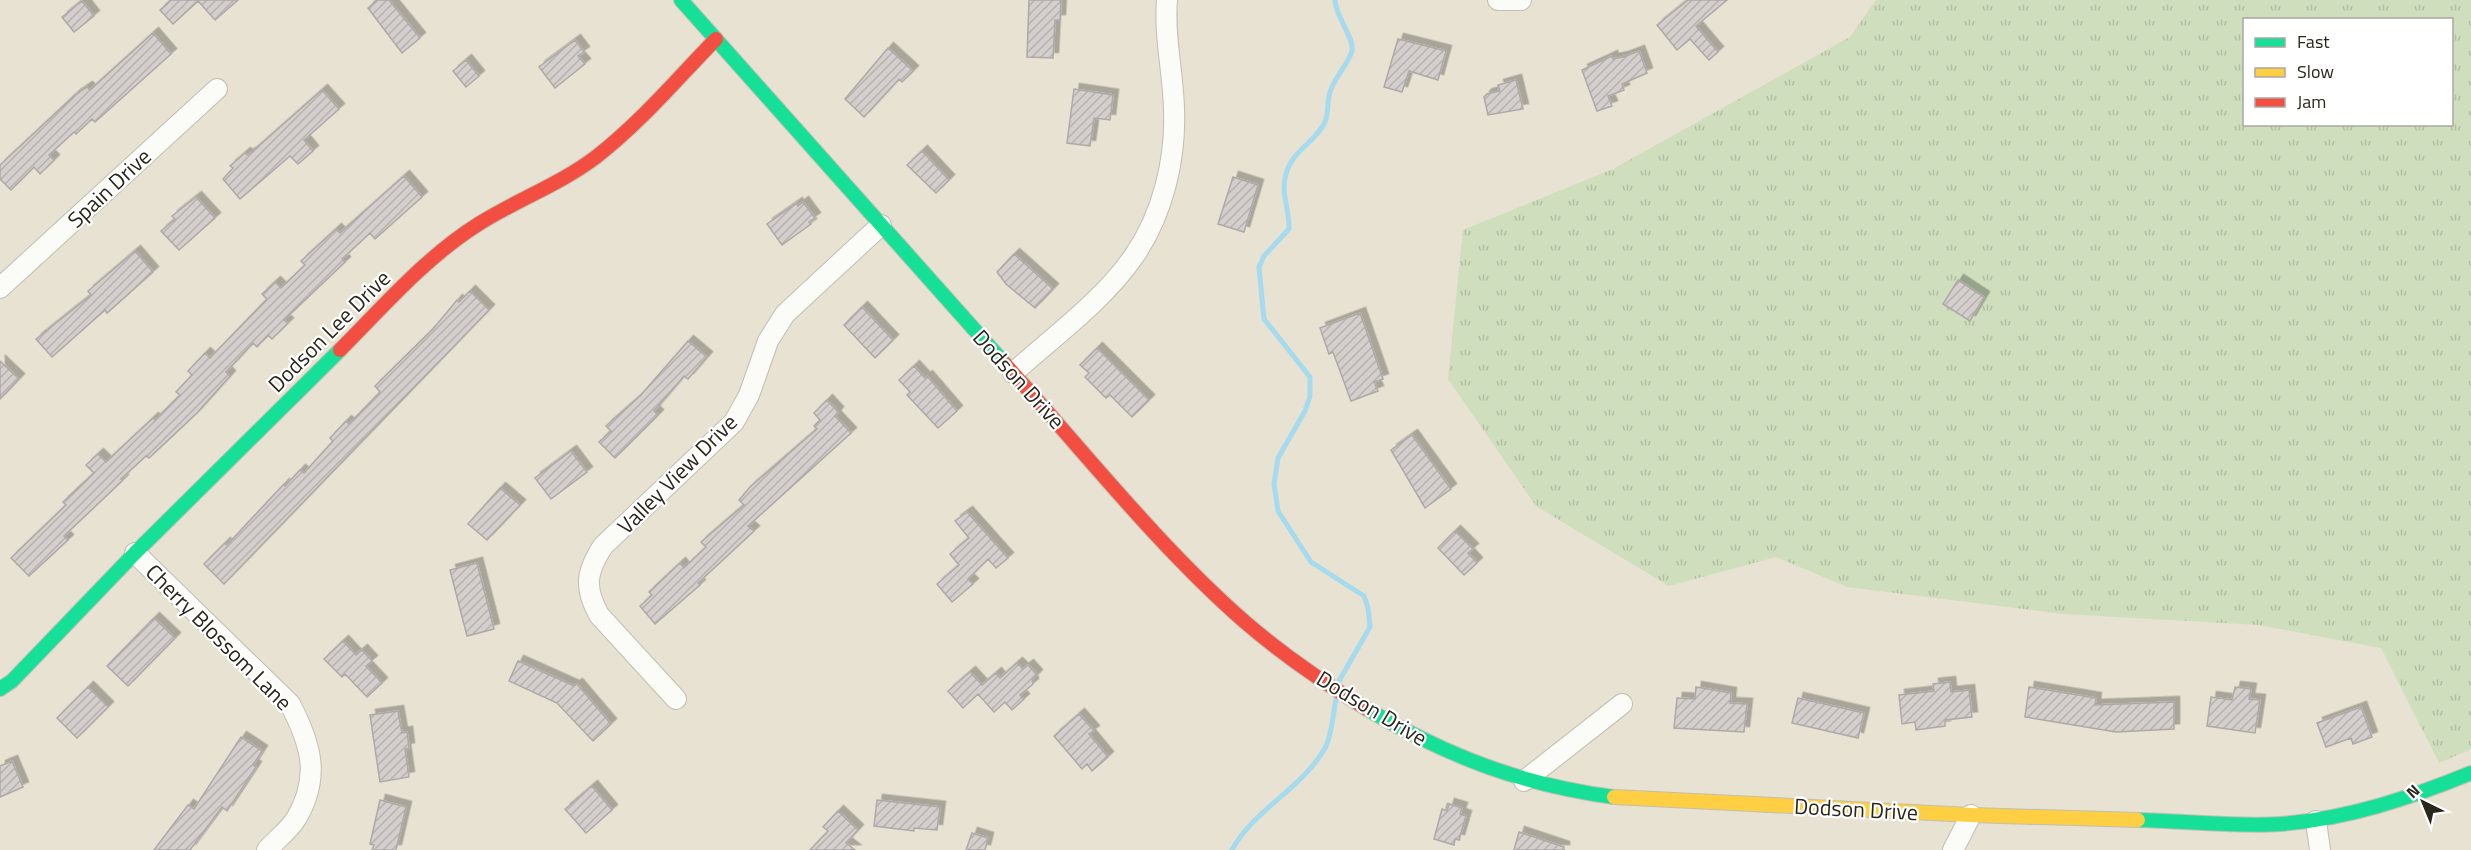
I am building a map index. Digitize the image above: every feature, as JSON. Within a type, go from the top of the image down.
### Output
[{"type":"street","name":"Dodson Drive","points":[[681,0],[1186,566],[1262,636],[1324,681],[1421,738],[1472,763],[1524,781],[1570,791],[1617,797],[1971,815],[2278,824],[2316,821],[2376,809],[2471,773]]},
{"type":"street","points":[[1013,372],[1096,299],[1134,257],[1166,188],[1174,140],[1174,108],[1166,17],[1167,0]]},
{"type":"street","points":[[1498,0],[1521,0]]},
{"type":"street","name":"Dodson Lee Drive","points":[[0,689],[12,681],[135,553],[434,257],[478,224],[556,183],[596,157],[626,131],[716,39]]},
{"type":"street","name":"Spain Drive","points":[[0,288],[218,88]]},
{"type":"street","name":"Valley View Drive","points":[[676,699],[599,615],[591,601],[588,581],[592,563],[603,546],[734,422],[749,395],[768,341],[785,314],[881,225]]},
{"type":"street","name":"Cherry Blossom Lane","points":[[135,553],[290,704],[306,734],[311,767],[307,796],[295,820],[267,850]]},
{"type":"street","points":[[1524,781],[1622,704]]},
{"type":"street","points":[[1953,850],[1971,815]]},
{"type":"street","points":[[2316,821],[2320,850]]},
{"type":"green space","points":[[1876,0],[2471,0],[2471,749],[2439,763],[2381,648],[2259,625],[2064,614],[1847,587],[1776,557],[1669,586],[1536,506],[1448,379],[1463,230],[1613,169],[1850,37]]},
{"type":"building","points":[[171,0],[238,0],[215,20],[198,1],[173,24],[160,10]]},
{"type":"building","points":[[377,0],[389,0],[420,38],[402,53],[368,8]]},
{"type":"building","points":[[1029,0],[1061,0],[1060,20],[1055,20],[1053,58],[1027,57]]},
{"type":"building","points":[[1688,0],[1727,0],[1696,26],[1718,52],[1709,60],[1690,39],[1677,50],[1657,25]]},
{"type":"building","points":[[82,1],[94,16],[74,32],[62,17]]},
{"type":"building","points":[[153,33],[171,54],[95,122],[92,119],[76,134],[74,132],[49,155],[54,160],[40,174],[34,167],[11,190],[0,179],[0,165],[75,95],[87,87],[90,90]]},
{"type":"building","points":[[1398,39],[1446,51],[1438,80],[1409,71],[1402,92],[1384,87]]},
{"type":"building","points":[[575,40],[584,52],[578,56],[585,64],[555,88],[539,67]]},
{"type":"building","points":[[888,48],[913,71],[902,82],[899,79],[864,117],[845,99]]},
{"type":"building","points":[[1639,51],[1647,73],[1622,84],[1624,90],[1608,96],[1612,106],[1597,111],[1582,70],[1612,56],[1613,59]]},
{"type":"building","points":[[466,60],[479,76],[466,87],[453,71]]},
{"type":"building","points":[[1516,80],[1523,109],[1488,115],[1484,97],[1500,91],[1498,85]]},
{"type":"building","points":[[1074,89],[1113,95],[1110,120],[1094,118],[1090,146],[1067,143]]},
{"type":"building","points":[[322,90],[339,109],[304,140],[313,151],[298,164],[290,156],[240,199],[223,179],[233,168],[230,166],[245,153],[247,155],[253,151]]},
{"type":"building","points":[[922,151],[949,180],[936,193],[907,165]]},
{"type":"building","points":[[404,176],[422,197],[375,239],[370,233],[342,259],[345,262],[284,320],[288,323],[272,339],[268,335],[257,347],[253,343],[226,372],[230,376],[197,413],[149,458],[146,456],[121,479],[123,480],[64,536],[68,540],[29,576],[11,558],[66,505],[63,502],[94,473],[86,465],[98,454],[106,462],[153,418],[155,420],[180,395],[176,392],[192,375],[188,371],[205,353],[210,358],[267,299],[262,294],[275,282],[281,288],[305,265],[301,261],[336,229],[340,233]]},
{"type":"building","points":[[1233,177],[1258,185],[1244,232],[1218,224]]},
{"type":"building","points":[[196,197],[215,218],[179,250],[161,231],[175,219],[172,216]]},
{"type":"building","points":[[803,202],[815,218],[809,222],[811,224],[782,245],[767,224],[797,203],[798,206]]},
{"type":"building","points":[[135,251],[153,272],[107,313],[105,310],[52,357],[36,339],[91,295],[88,291]]},
{"type":"building","points":[[1014,254],[1053,289],[1035,308],[1006,284],[997,272]]},
{"type":"building","points":[[1958,280],[1984,297],[1970,321],[1943,304]]},
{"type":"building","points":[[470,291],[489,310],[224,584],[204,564],[225,543],[227,545],[284,484],[285,486],[300,470],[304,473],[333,441],[330,438],[346,421],[349,424],[380,392],[375,386],[433,329],[457,300],[459,302]]},
{"type":"building","points":[[862,307],[893,340],[875,358],[844,325]]},
{"type":"building","points":[[1360,313],[1383,379],[1374,382],[1378,391],[1351,401],[1333,352],[1329,354],[1320,328]]},
{"type":"building","points":[[688,341],[707,357],[688,379],[684,376],[654,411],[658,415],[615,458],[599,442],[611,431],[606,426],[640,396]]},
{"type":"building","points":[[1097,348],[1149,400],[1132,417],[1110,395],[1106,398],[1085,377],[1089,373],[1080,365]]},
{"type":"building","points":[[0,361],[19,379],[0,399]]},
{"type":"building","points":[[914,366],[925,378],[927,376],[957,411],[938,428],[907,395],[910,392],[899,380]]},
{"type":"building","points":[[827,400],[838,412],[835,416],[851,433],[748,526],[754,531],[698,583],[700,585],[655,624],[640,606],[652,595],[649,592],[680,563],[684,568],[706,547],[701,542],[744,505],[739,500],[750,487],[817,429],[814,426],[820,420],[814,413]]},
{"type":"building","points":[[1412,435],[1451,489],[1425,508],[1391,450]]},
{"type":"building","points":[[571,451],[587,472],[551,499],[535,478]]},
{"type":"building","points":[[500,488],[520,505],[487,540],[468,524]]},
{"type":"building","points":[[967,512],[1008,558],[996,568],[988,559],[968,579],[973,584],[952,602],[937,584],[959,565],[950,554],[969,538],[955,521]]},
{"type":"building","points":[[1455,531],[1473,549],[1468,553],[1477,563],[1464,575],[1438,548]]},
{"type":"building","points":[[477,563],[494,629],[467,636],[450,570]]},
{"type":"building","points":[[154,618],[175,638],[128,686],[107,666]]},
{"type":"building","points":[[343,641],[356,655],[362,650],[372,661],[366,666],[382,683],[367,697],[345,674],[342,677],[324,659]]},
{"type":"building","points":[[518,661],[574,686],[577,684],[611,724],[593,741],[557,703],[509,681]]},
{"type":"building","points":[[1017,663],[1023,669],[1028,665],[1037,675],[1032,680],[1033,684],[1020,695],[1024,699],[1012,710],[1005,702],[994,712],[978,694],[963,708],[948,691],[970,672],[982,685],[996,673],[1000,678]]},
{"type":"building","points":[[1950,682],[1951,692],[1969,690],[1972,717],[1945,720],[1945,726],[1916,730],[1915,722],[1902,724],[1899,695],[1934,691],[1933,684]]},
{"type":"building","points":[[88,687],[108,707],[77,738],[57,718]]},
{"type":"building","points":[[1696,687],[1731,693],[1730,703],[1747,704],[1744,732],[1674,728],[1677,698],[1695,699]]},
{"type":"building","points":[[2029,687],[2096,698],[2095,705],[2174,702],[2174,729],[2116,732],[2025,717]]},
{"type":"building","points":[[2235,687],[2251,689],[2249,699],[2260,700],[2255,733],[2207,726],[2211,697],[2232,700]]},
{"type":"building","points":[[1798,698],[1864,713],[1858,738],[1792,723]]},
{"type":"building","points":[[2361,707],[2372,737],[2353,744],[2351,738],[2326,747],[2317,723]]},
{"type":"building","points":[[398,711],[402,733],[407,732],[409,748],[405,749],[409,777],[380,782],[370,715]]},
{"type":"building","points":[[1079,714],[1094,731],[1089,734],[1108,757],[1092,771],[1087,764],[1082,769],[1054,736]]},
{"type":"building","points":[[241,737],[262,751],[253,765],[256,767],[227,811],[222,807],[190,850],[154,850],[188,805],[194,809]]},
{"type":"building","points":[[12,761],[23,787],[0,797],[0,766]]},
{"type":"building","points":[[592,786],[612,810],[586,833],[565,809]]},
{"type":"building","points":[[380,800],[406,807],[396,850],[372,850],[374,845],[370,844]]},
{"type":"building","points":[[877,800],[940,807],[937,830],[914,828],[914,831],[874,826]]},
{"type":"building","points":[[1449,804],[1462,808],[1460,814],[1466,816],[1459,840],[1455,839],[1454,845],[1434,839],[1442,809],[1447,811]]},
{"type":"building","points":[[838,811],[858,830],[846,843],[855,850],[810,850],[828,831],[823,827]]},
{"type":"building","points":[[1519,832],[1564,847],[1564,850],[1514,850]]},
{"type":"building","points":[[972,833],[988,838],[985,850],[966,850]]},
{"type":"waterway","points":[[1335,0],[1338,13],[1351,40],[1352,51],[1331,90],[1324,124],[1315,137],[1293,159],[1286,174],[1284,188],[1289,229],[1264,256],[1259,267],[1264,319],[1310,377],[1310,396],[1305,411],[1278,458],[1274,484],[1278,511],[1311,562],[1364,596],[1368,608],[1370,627],[1339,681]]},
{"type":"waterway","points":[[1232,850],[1241,836],[1304,775],[1325,748],[1331,731],[1336,699]]},
{"type":"traffic: fast","points":[[681,0],[1005,364]]},
{"type":"traffic: fast","points":[[0,689],[12,681],[135,553],[340,350]]},
{"type":"traffic: fast","points":[[1367,709],[1426,741],[1486,766],[1548,785],[1614,797]]},
{"type":"traffic: fast","points":[[2138,820],[2245,825],[2306,821],[2378,806],[2471,773]]},
{"type":"traffic: slow","points":[[1614,797],[1971,815],[2138,820]]},
{"type":"traffic: jam","points":[[340,350],[405,284],[458,238],[492,216],[582,167],[612,144],[716,39]]},
{"type":"traffic: jam","points":[[1005,364],[1121,496],[1213,593],[1289,657],[1367,709]]}]
